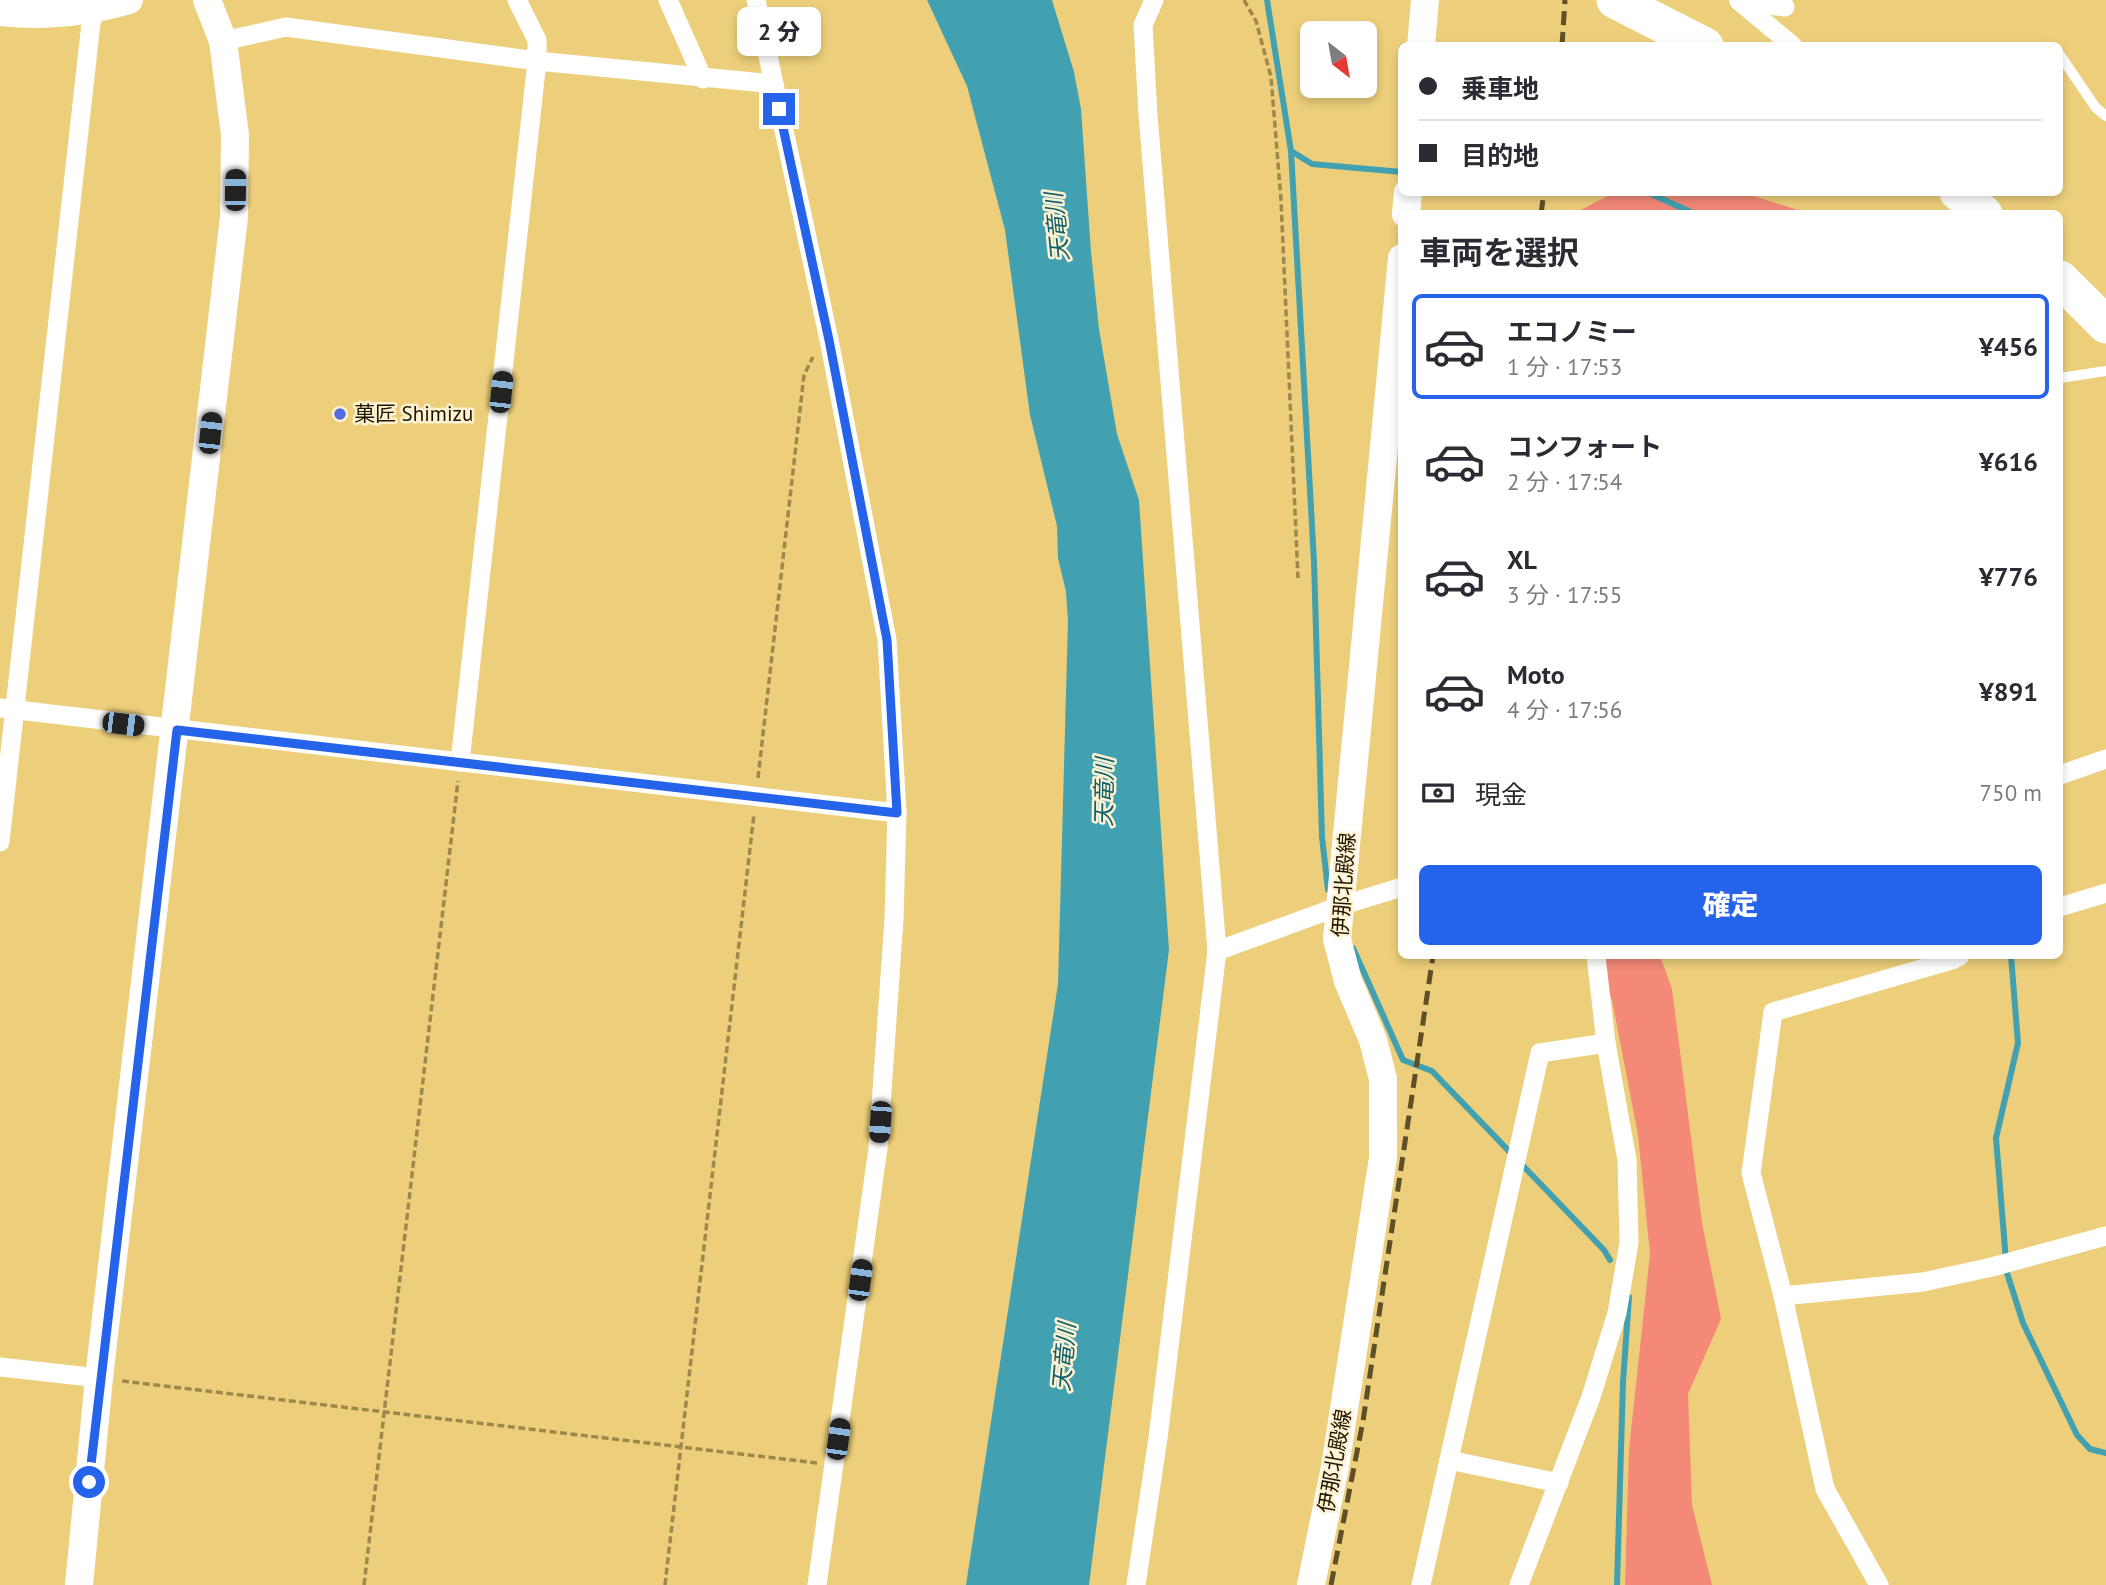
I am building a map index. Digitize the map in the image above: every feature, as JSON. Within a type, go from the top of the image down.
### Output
[{"type":"highway","points":[[1630,8],[1697,42]]},
{"type":"highway","points":[[1963,196],[1979,210]]},
{"type":"highway","points":[[2063,282],[2106,325]]},
{"type":"street","points":[[0,12],[23,15],[129,0]]},
{"type":"street","points":[[79,1585],[99,1378],[177,730],[234,217],[235,135],[223,41],[207,0]]},
{"type":"street","points":[[460,762],[537,61],[537,40],[517,0]]},
{"type":"street","points":[[668,0],[703,79]]},
{"type":"street","points":[[756,0],[829,340],[887,640],[897,813],[894,919],[878,1148],[817,1585]]},
{"type":"street","points":[[1136,1585],[1159,1424],[1217,951],[1148,115],[1143,25],[1154,0]]},
{"type":"street","points":[[1421,42],[1426,0]]},
{"type":"street","points":[[1739,0],[1785,6]]},
{"type":"street","points":[[1739,0],[1788,42]]},
{"type":"street","points":[[0,842],[7,709],[91,23],[96,5]]},
{"type":"street","points":[[223,41],[286,27],[537,61],[703,79],[774,83]]},
{"type":"street","name":"伊那北殿線","points":[[1311,1585],[1335,1467],[1384,1158],[1383,1079],[1373,1040],[1348,981],[1337,939],[1398,300]]},
{"type":"street","points":[[7,709],[897,813]]},
{"type":"street","points":[[2063,774],[2106,759]]},
{"type":"street","points":[[1217,951],[1340,906],[1398,888]]},
{"type":"street","points":[[2063,906],[2106,893]]},
{"type":"street","points":[[1519,1585],[1591,1397],[1617,1313],[1629,1242],[1627,1160],[1606,1043],[1596,959]]},
{"type":"street","points":[[1879,1585],[1825,1489],[1783,1297],[1751,1173],[1773,1012],[1954,959]]},
{"type":"street","points":[[1421,1585],[1515,1155],[1540,1053],[1606,1043]]},
{"type":"street","points":[[1783,1297],[1923,1282],[2004,1264],[2106,1236]]},
{"type":"street","points":[[0,1367],[99,1378]]},
{"type":"street","points":[[1449,1460],[1559,1483]]},
{"type":"lane","points":[[2063,59],[2096,108],[2106,116]]},
{"type":"lane","points":[[2063,377],[2106,370]]},
{"type":"path","points":[[1244,0],[1256,22],[1271,77],[1282,200],[1298,578]]},
{"type":"path","points":[[665,1585],[804,375],[816,351],[829,340]]},
{"type":"path","points":[[364,1585],[460,762]]},
{"type":"path","points":[[99,1378],[834,1465]]},
{"type":"shaded area","points":[[1607,196],[1754,196],[1798,210],[1581,210]]},
{"type":"shaded area","points":[[1593,959],[1661,959],[1672,989],[1702,1223],[1721,1319],[1688,1394],[1692,1505],[1712,1585],[1625,1585],[1629,1450],[1650,1254],[1638,1135],[1612,1000]]},
{"type":"water","name":"天竜川","points":[[927,0],[1052,0],[1074,72],[1081,109],[1099,329],[1117,434],[1139,500],[1169,950],[1089,1585],[966,1585],[1058,984],[1068,621],[1066,592],[1058,558],[1057,526],[1030,415],[1005,230],[967,86]]},
{"type":"waterway","points":[[1267,0],[1291,151],[1312,164],[1398,172]]},
{"type":"waterway","points":[[1291,151],[1314,562],[1322,837],[1328,890]]},
{"type":"waterway","points":[[1656,196],[1686,210]]},
{"type":"waterway","points":[[1353,948],[1403,1060],[1432,1071],[1604,1250],[1610,1260]]},
{"type":"waterway","points":[[2011,959],[2018,1043],[1996,1138],[2007,1273],[2023,1323],[2077,1435],[2090,1449],[2106,1453]]},
{"type":"waterway","points":[[1617,1585],[1623,1382],[1629,1297]]},
{"type":"railway","points":[[1562,42],[1565,0]]},
{"type":"railway","points":[[1542,210],[1543,196]]},
{"type":"railway","points":[[1331,1585],[1363,1421],[1433,959]]},
{"type":"place","name":"菓匠 Shimizu","points":[[340,414]]},
{"type":"route","points":[[89,1482],[99,1378],[177,730],[897,813],[887,640],[829,340],[779,109]]}]
